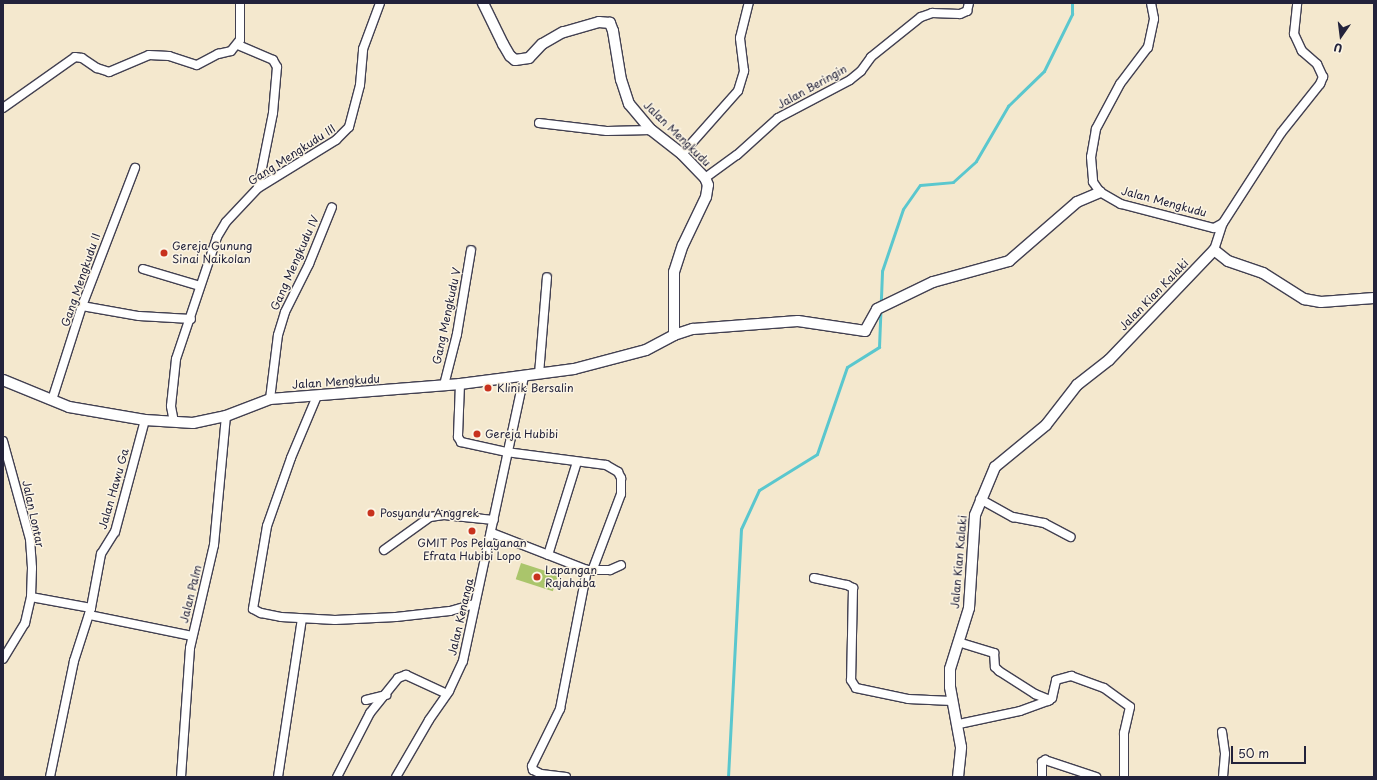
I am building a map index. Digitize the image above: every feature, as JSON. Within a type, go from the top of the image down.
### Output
[{"type":"street","points":[[3,108],[75,57],[82,58],[97,68],[109,72],[149,55],[169,56],[200,64],[218,54],[235,49],[238,45],[241,33],[240,3]]},
{"type":"street","name":"Gang Mengkudu III","points":[[174,422],[171,406],[176,359],[191,319],[212,251],[226,222],[258,188],[336,140],[348,127],[360,85],[364,49],[380,3]]},
{"type":"street","name":"Jalan Mengkudu","points":[[483,3],[503,44],[510,56],[516,60],[529,58],[542,44],[563,32],[599,22],[610,24],[624,94],[637,115],[651,130],[682,154],[705,178],[708,185],[706,197],[683,245],[674,272],[674,335]]},
{"type":"street","points":[[682,154],[738,91],[744,71],[740,38],[749,3]]},
{"type":"street","name":"Jalan Beringin","points":[[705,178],[737,154],[778,118],[850,80],[861,71],[871,56],[921,17],[932,13],[960,14],[966,11],[969,3]]},
{"type":"street","points":[[1100,192],[1093,182],[1091,168],[1096,129],[1120,84],[1148,47],[1154,19],[1151,3]]},
{"type":"street","points":[[1297,3],[1294,34],[1302,51],[1317,64],[1323,77],[1320,84],[1281,133],[1223,223],[1214,250],[1228,261],[1263,273],[1304,299],[1320,302],[1374,298]]},
{"type":"street","points":[[238,45],[273,60],[277,66],[273,113],[258,188]]},
{"type":"street","points":[[539,123],[607,131],[651,130]]},
{"type":"street","name":"Gang Mengkudu II","points":[[52,400],[82,306],[135,168]]},
{"type":"street","name":"Jalan Mengkudu","points":[[3,380],[69,407],[145,420],[193,423],[226,416],[270,399],[460,384],[539,374],[600,364],[646,350],[674,335],[693,329],[798,321],[861,332],[868,328],[877,309],[894,302],[915,289],[933,282],[1010,261],[1077,202],[1100,192],[1120,204],[1214,228],[1223,223]]},
{"type":"street","name":"Gang Mengkudu IV","points":[[270,399],[278,335],[285,312],[309,264],[332,207]]},
{"type":"street","name":"Gang Mengkudu V","points":[[444,385],[457,334],[471,250]]},
{"type":"street","name":"Jalan Kian Kalaki","points":[[958,777],[961,747],[959,724],[952,701],[949,677],[969,608],[973,528],[980,498],[995,467],[1046,425],[1077,385],[1109,360],[1214,250]]},
{"type":"street","points":[[143,269],[200,286]]},
{"type":"street","points":[[539,374],[548,277]]},
{"type":"street","points":[[82,306],[139,316],[191,319]]},
{"type":"street","name":"Jalan Kenanga","points":[[396,777],[429,720],[447,694],[463,662],[492,533],[506,452],[524,376]]},
{"type":"street","points":[[460,384],[458,437],[461,442],[506,452],[613,468],[621,478],[621,494],[590,571],[560,708],[532,766],[533,770],[541,774],[566,777]]},
{"type":"street","points":[[317,396],[291,458],[267,526],[252,604],[253,609],[261,613],[302,619],[396,617],[450,611],[475,604]]},
{"type":"street","name":"Jalan Palm","points":[[181,777],[192,636],[214,545],[226,416]]},
{"type":"street","name":"Jalan Hawu Ga","points":[[50,777],[74,661],[90,611],[101,554],[115,532],[145,420]]},
{"type":"street","name":"Jalan Lontar","points":[[3,441],[30,539],[31,597],[25,623],[3,659]]},
{"type":"street","points":[[548,555],[577,462]]},
{"type":"street","points":[[980,498],[1010,516],[1049,529],[1067,537]]},
{"type":"street","points":[[384,550],[430,517],[444,515],[494,520]]},
{"type":"street","points":[[492,533],[590,571],[621,566]]},
{"type":"street","points":[[814,578],[847,585],[853,588],[851,680],[856,688],[908,699],[952,701]]},
{"type":"street","points":[[31,597],[192,636]]},
{"type":"street","points":[[278,777],[302,619]]},
{"type":"street","points":[[958,642],[994,653],[995,668],[1035,694],[1050,700]]},
{"type":"street","points":[[337,777],[359,732],[398,678],[406,675],[447,694]]},
{"type":"street","points":[[1050,700],[1056,680],[1065,675],[1104,688],[1130,707],[1124,733],[1124,777]]},
{"type":"street","points":[[366,700],[386,694]]},
{"type":"street","points":[[959,724],[1020,711],[1050,700]]},
{"type":"street","points":[[1222,732],[1225,754],[1223,777]]},
{"type":"street","points":[[1042,777],[1042,762],[1045,760],[1096,777]]},
{"type":"green space","name":"Lapangan Rajahaba","points":[[521,563],[558,575],[553,591],[516,579]]},
{"type":"waterway","points":[[728,777],[741,529],[759,490],[817,454],[847,367],[879,347],[882,271],[903,209],[920,185],[953,182],[976,161],[1008,106],[1044,71],[1072,14],[1072,3]]},
{"type":"place","name":"Gereja Gunung Sinai Naikolan","points":[[164,253]]},
{"type":"place","name":"Klinik Bersalin","points":[[488,388]]},
{"type":"place","name":"Gereja Hubibi","points":[[477,434]]},
{"type":"place","name":"Posyandu Anggrek","points":[[371,513]]},
{"type":"place","name":"GMIT Pos Pelayanan Efrata Hubibi Lopo","points":[[472,531]]},
{"type":"place","name":"Lapangan Rajahaba","points":[[537,577]]}]
